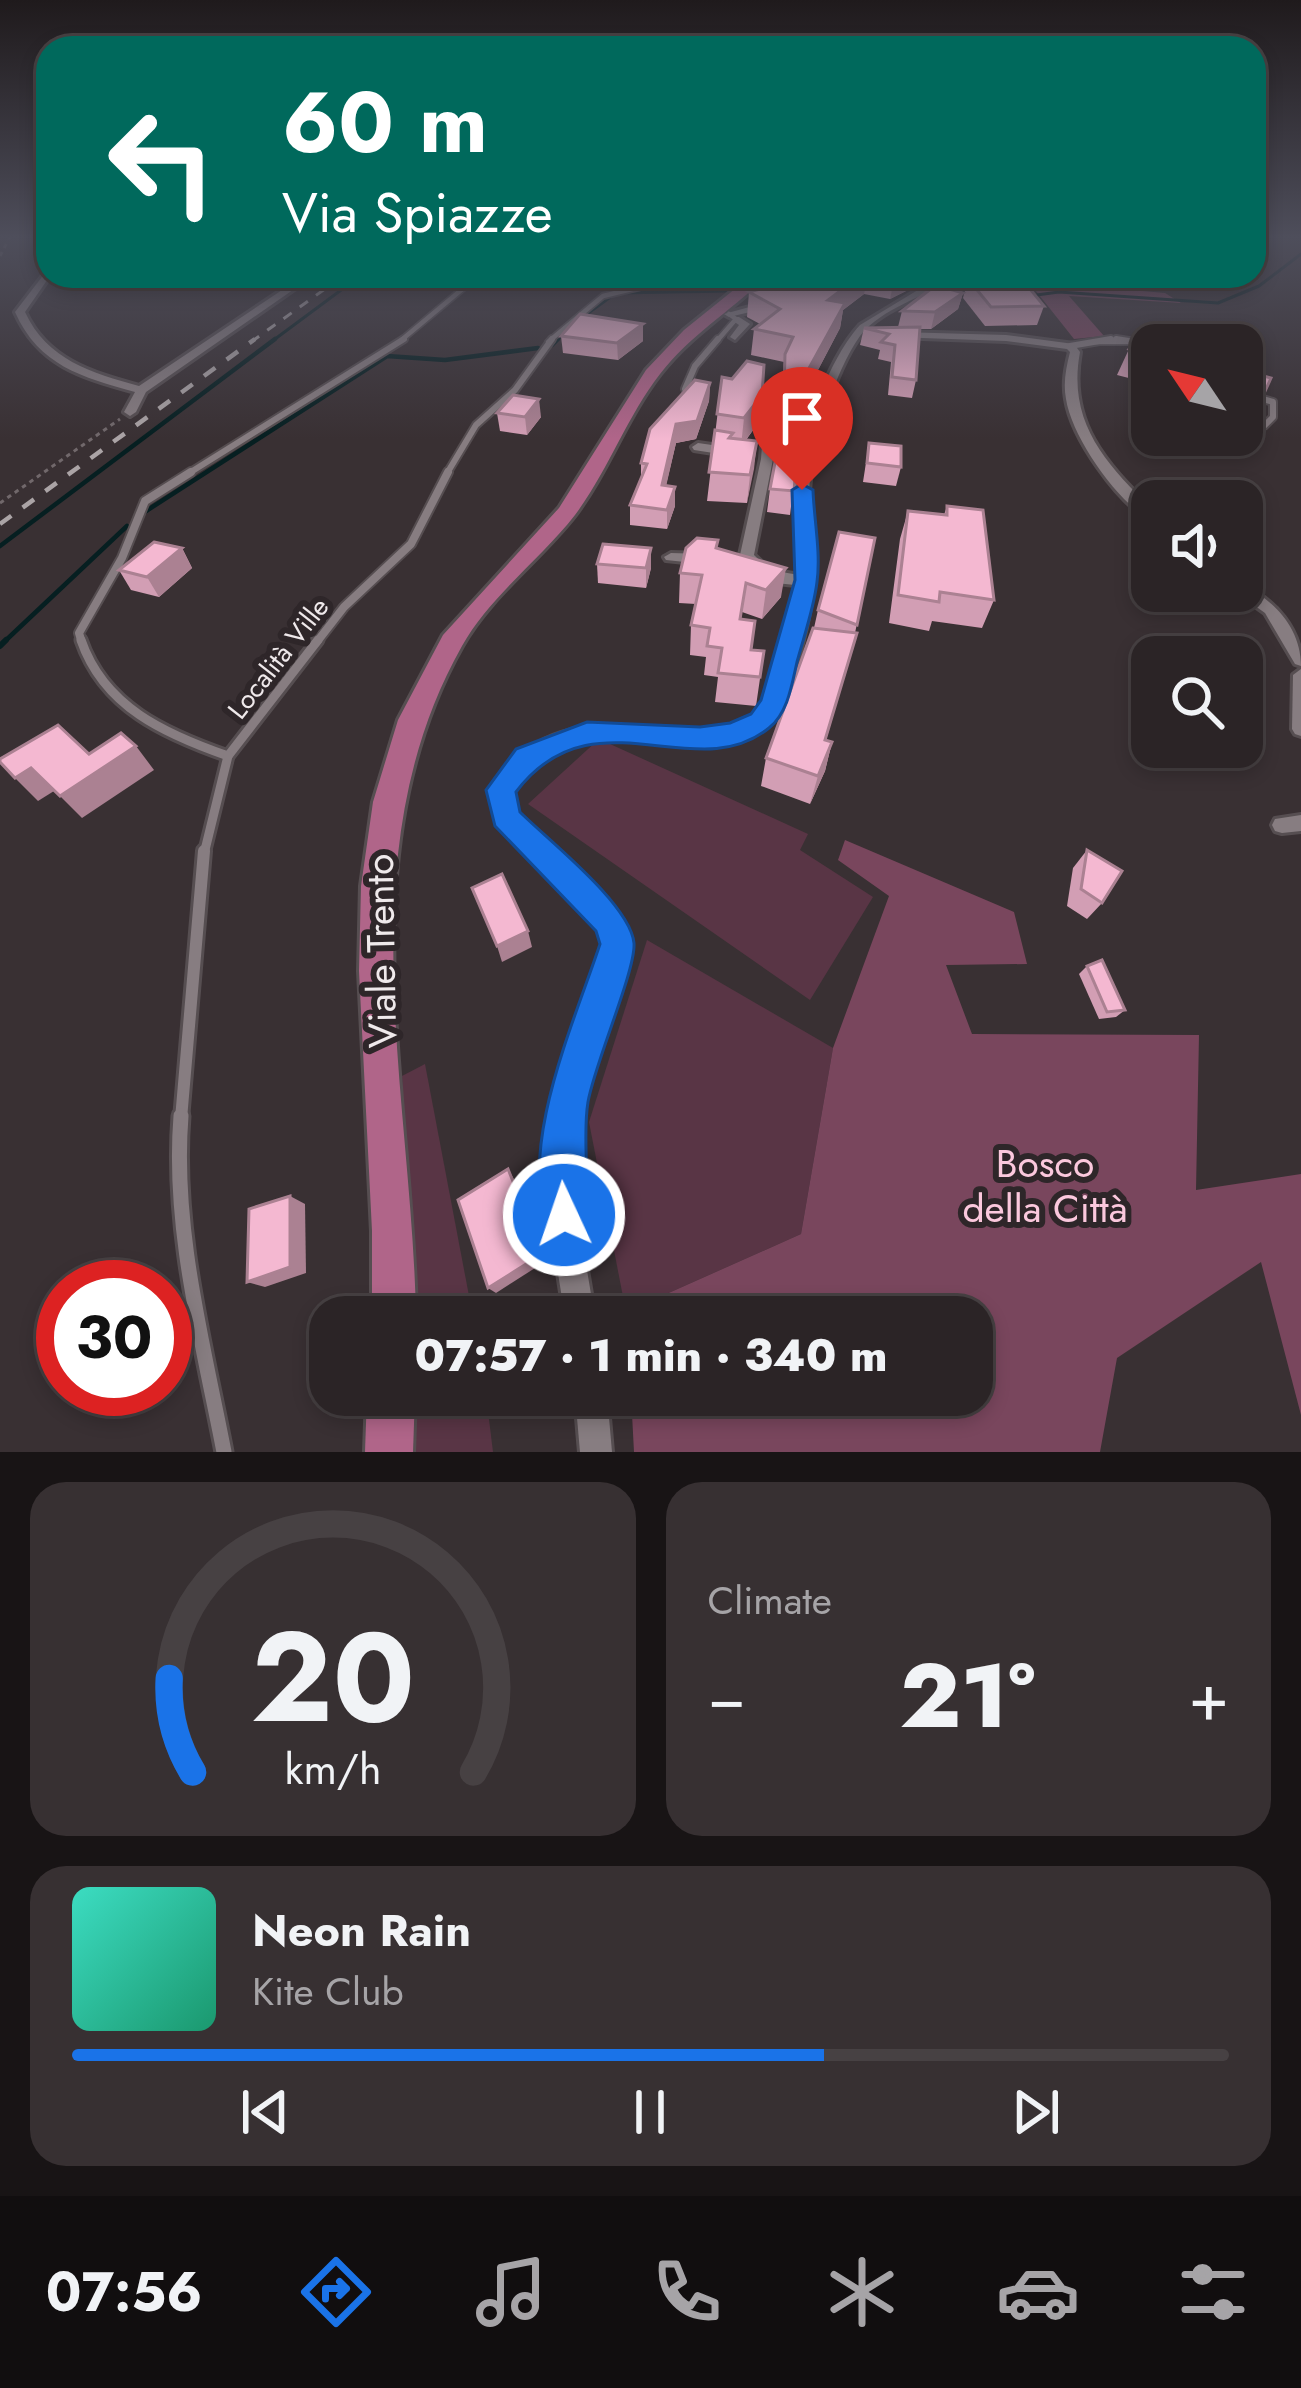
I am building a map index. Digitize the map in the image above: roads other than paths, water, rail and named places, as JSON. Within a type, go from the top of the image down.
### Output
[{"type":"main road","name":"Viale Trento","points":[[393,1296],[374,866],[394,767],[414,715],[454,639],[564,516],[653,372],[737,303]]},
{"type":"main road","points":[[389,1452],[391,1416]]},
{"type":"street","points":[[26,303],[20,312],[36,341],[75,371],[141,390]]},
{"type":"street","points":[[130,412],[141,390],[270,303]]},
{"type":"street","points":[[728,314],[784,303]]},
{"type":"street","points":[[577,1296],[561,1184],[562,1137],[571,1090],[617,944],[610,922],[506,817],[501,790],[526,757],[597,729],[700,738],[734,733],[760,721],[774,703],[806,580],[802,490],[813,445],[864,335],[905,303]]},
{"type":"street","points":[[728,314],[745,324],[735,338]]},
{"type":"street","points":[[888,335],[1006,338],[1070,346],[1075,352],[1068,378],[1080,429],[1096,457],[1131,494]]},
{"type":"street","points":[[772,390],[767,459],[747,555],[777,579],[806,580]]},
{"type":"street","points":[[698,447],[767,459]]},
{"type":"street","points":[[671,557],[714,560]]},
{"type":"street","points":[[733,561],[751,562]]},
{"type":"street","points":[[1263,604],[1301,660]]},
{"type":"street","points":[[1301,675],[1301,729]]},
{"type":"street","points":[[593,1416],[596,1452]]},
{"type":"lane","name":"Località Ville","points":[[447,303],[406,338],[145,501],[122,558],[79,633],[86,664],[151,730],[228,756],[344,607],[411,544],[476,425],[515,390],[544,346],[595,303]]},
{"type":"lane","points":[[685,389],[728,314]]},
{"type":"lane","points":[[1070,346],[1113,339],[1131,342]]},
{"type":"lane","points":[[1263,399],[1274,402],[1273,418],[1264,426]]},
{"type":"lane","points":[[224,1452],[191,1279],[178,1153],[200,875],[213,799],[228,756]]},
{"type":"waterway","points":[[272,341],[324,303]]},
{"type":"waterway","points":[[580,319],[602,303]]},
{"type":"waterway","points":[[1215,303],[1219,303]]},
{"type":"waterway","points":[[552,345],[565,332]]},
{"type":"waterway","points":[[0,546],[272,341]]},
{"type":"waterway","points":[[143,513],[387,356],[445,360],[538,348]]},
{"type":"waterway","points":[[3,643],[127,526]]},
{"type":"waterway","points":[[3,643],[6,640]]},
{"type":"waterway","points":[[0,646],[3,643]]},
{"type":"railway","points":[[251,342],[306,303]]},
{"type":"railway","points":[[0,524],[255,339]]},
{"type":"park label","name":"Bosco della Città","points":[[1045,1186]]}]
